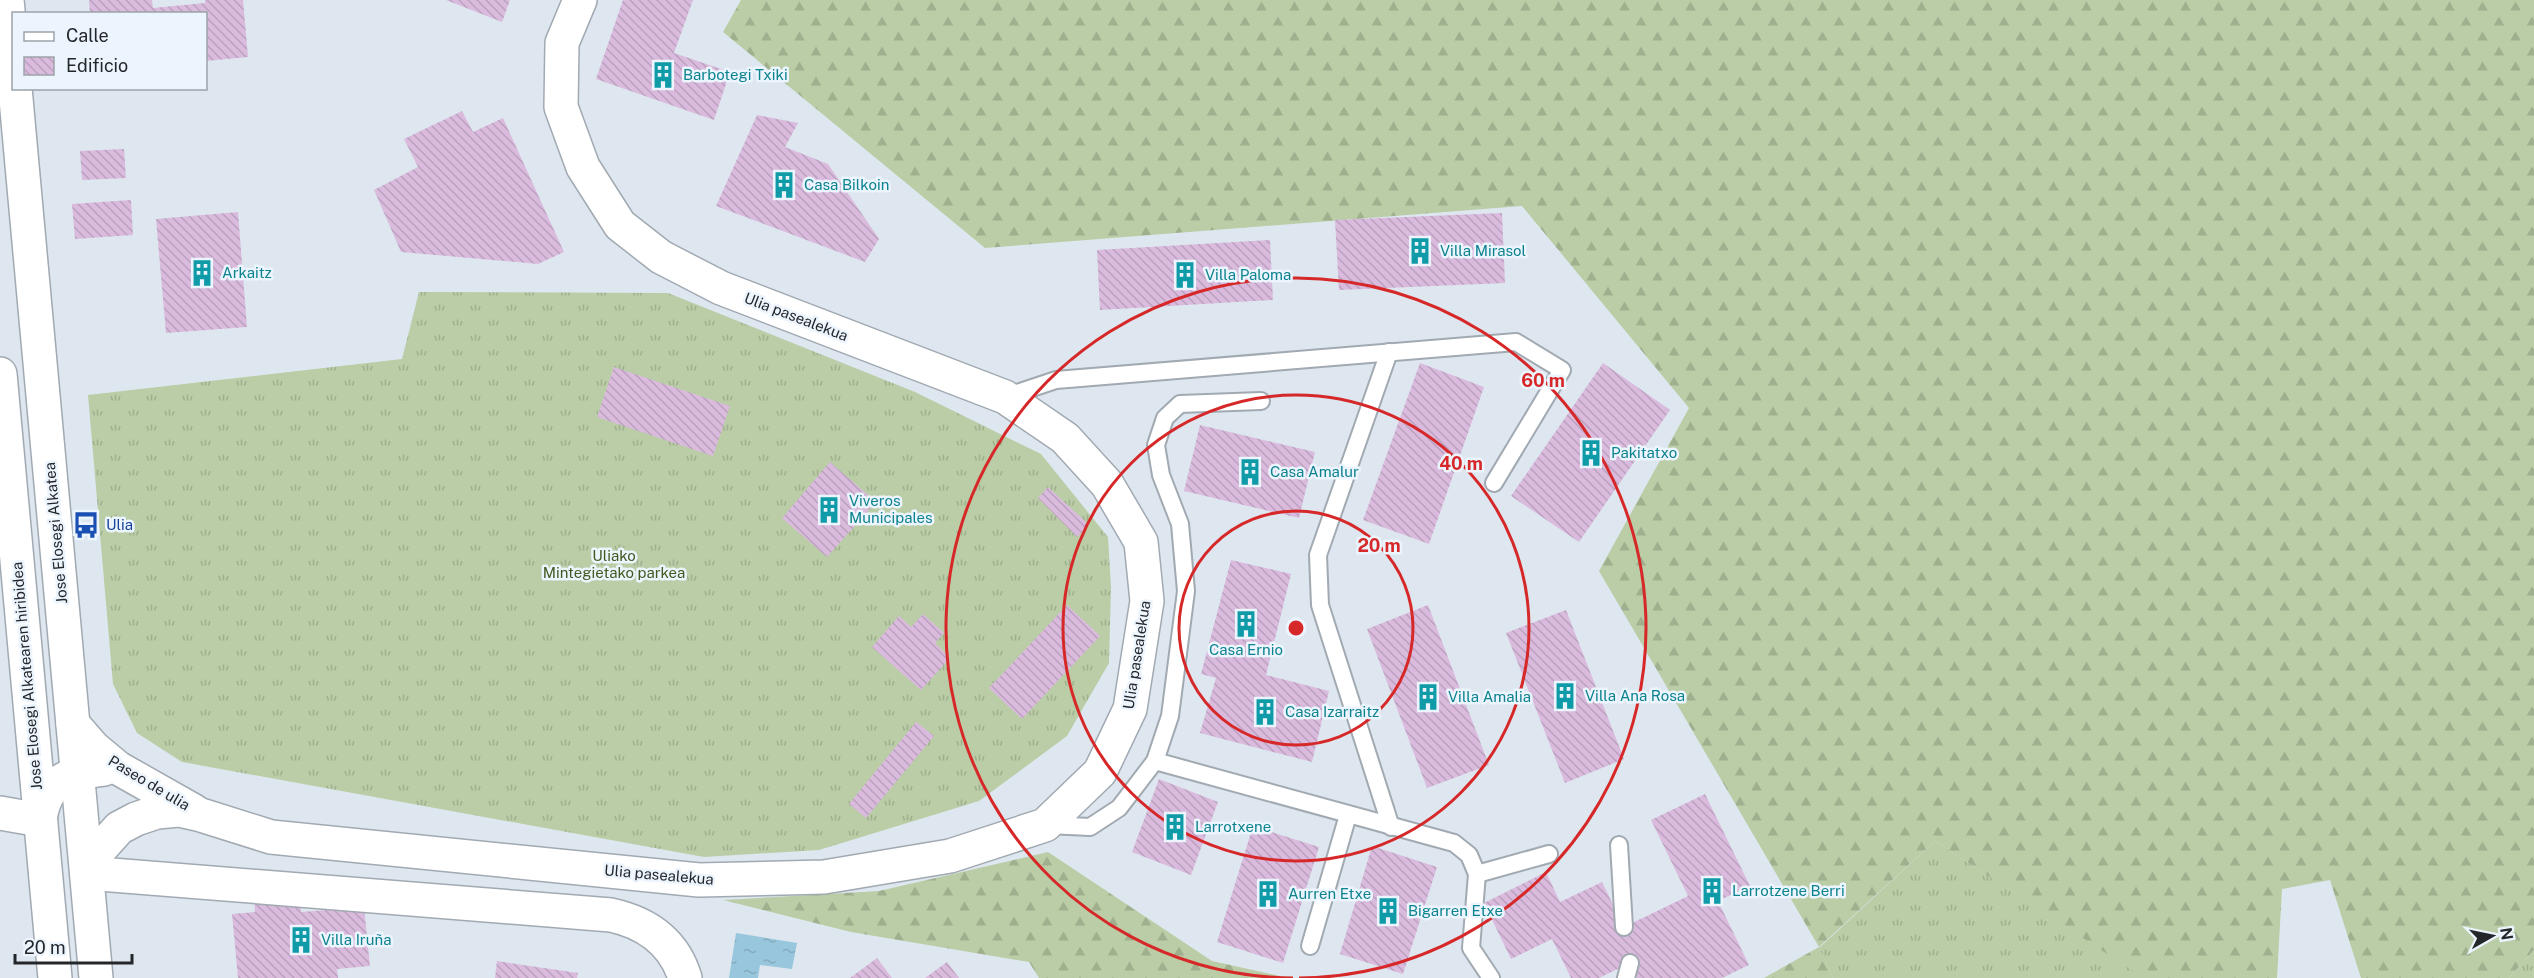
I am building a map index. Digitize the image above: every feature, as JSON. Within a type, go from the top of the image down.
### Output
[{"type":"street","points":[[7,0],[12,53]]},
{"type":"street","name":"Ulia pasealekua","points":[[87,873],[94,856],[119,828],[157,812],[179,810],[271,837],[699,880],[824,877],[950,856],[1045,825],[1100,772],[1130,709],[1147,601],[1141,542],[1107,484],[1065,438],[1005,397],[721,288],[661,257],[620,225],[583,167],[561,107],[562,43],[580,0]]},
{"type":"street","name":"Jose Elosegi Alkatea","points":[[15,90],[96,978]]},
{"type":"street","name":"Jose Elosegi Alkatearen hiribidea","points":[[0,374],[55,978]]},
{"type":"street","name":"Paseo de ulia","points":[[74,724],[94,748],[118,768],[201,815]]},
{"type":"street","points":[[0,813],[40,820],[42,808],[53,787],[64,778],[78,772],[118,768]]},
{"type":"street","points":[[87,873],[611,915],[646,926],[661,937],[673,951],[685,978]]},
{"type":"lane","points":[[1005,397],[1056,380],[1516,342],[1562,370],[1494,483]]},
{"type":"lane","points":[[1389,352],[1318,555],[1320,605],[1391,827]]},
{"type":"lane","points":[[1045,825],[1090,827],[1119,808],[1155,761],[1170,716],[1186,591],[1180,525],[1161,475],[1156,445],[1165,418],[1180,404],[1261,401]]},
{"type":"lane","points":[[1155,761],[1454,843],[1469,855],[1477,874],[1471,948],[1491,978]]},
{"type":"lane","points":[[1310,946],[1348,815]]},
{"type":"lane","points":[[1619,845],[1624,927]]},
{"type":"lane","points":[[1477,874],[1549,854]]},
{"type":"green space","points":[[741,0],[2534,0],[2534,950],[2509,978],[2361,978],[2330,880],[2282,889],[2277,978],[2139,978],[2139,975],[1935,841],[1819,947],[1599,571],[1689,408],[1522,206],[985,248],[723,32]]},
{"type":"green space","name":"Uliako Mintegietako parkea","points":[[419,292],[668,293],[915,392],[1041,454],[1108,537],[1111,587],[1109,663],[1067,736],[979,801],[819,850],[704,857],[182,762],[137,733],[113,684],[88,395],[402,359]]},
{"type":"green space","points":[[1935,841],[2140,975],[2139,978],[1833,978],[1819,948]]},
{"type":"green space","points":[[1048,852],[1212,961],[1289,978],[1039,978],[1029,962],[851,932],[723,900],[879,891]]},
{"type":"green space","points":[[1819,947],[1833,978],[1764,978]]},
{"type":"green space","points":[[2534,950],[2534,978],[2509,978]]},
{"type":"water","points":[[736,933],[797,943],[792,969],[760,965],[758,978],[729,978]]},
{"type":"building","points":[[89,0],[152,0],[153,8],[205,3],[205,0],[243,0],[248,57],[207,61],[207,12],[90,12]]},
{"type":"building","points":[[446,0],[510,0],[502,22]]},
{"type":"building","name":"Barbotegi Txiki","points":[[623,0],[693,0],[674,53],[730,72],[714,120],[596,79]]},
{"type":"building","points":[[462,111],[473,132],[503,118],[564,252],[538,264],[401,252],[374,190],[418,167],[404,139]]},
{"type":"building","name":"Casa Bilkoin","points":[[757,115],[798,123],[785,147],[828,164],[879,239],[865,262],[716,206]]},
{"type":"building","points":[[124,149],[126,178],[82,180],[80,151]]},
{"type":"building","points":[[131,200],[133,235],[75,239],[72,204]]},
{"type":"building","name":"Arkaitz","points":[[238,212],[247,327],[166,333],[156,219]]},
{"type":"building","name":"Villa Mirasol","points":[[1502,213],[1505,283],[1339,290],[1335,220]]},
{"type":"building","name":"Villa Paloma","points":[[1270,240],[1273,300],[1100,310],[1097,250]]},
{"type":"building","points":[[1420,363],[1484,387],[1429,544],[1363,520]]},
{"type":"building","name":"Pakitatxo","points":[[1603,363],[1670,410],[1579,542],[1511,496]]},
{"type":"building","points":[[614,367],[730,406],[713,456],[597,417]]},
{"type":"building","name":"Casa Amalur","points":[[1200,425],[1315,452],[1299,518],[1184,491]]},
{"type":"building","name":"Viveros Municipales","points":[[830,462],[876,502],[827,557],[782,518]]},
{"type":"building","points":[[1048,487],[1089,525],[1077,537],[1038,498]]},
{"type":"building","points":[[1231,560],[1291,574],[1266,675],[1329,691],[1312,762],[1200,733],[1216,678],[1201,674]]},
{"type":"building","points":[[1067,605],[1100,636],[1022,719],[989,688]]},
{"type":"building","name":"Villa Amalia","points":[[1428,605],[1489,765],[1427,788],[1367,629]]},
{"type":"building","name":"Villa Ana Rosa","points":[[1566,610],[1624,759],[1565,783],[1506,633]]},
{"type":"building","points":[[923,614],[944,633],[935,643],[950,658],[921,690],[872,647],[899,616],[911,627]]},
{"type":"building","points":[[916,722],[934,736],[866,818],[849,804]]},
{"type":"building","name":"Larrotxene","points":[[1159,779],[1218,802],[1191,875],[1132,852]]},
{"type":"building","name":"Larrotzene Berri","points":[[1705,794],[1750,886],[1718,901],[1749,965],[1722,978],[1637,978],[1630,963],[1599,978],[1571,978],[1552,939],[1511,959],[1484,903],[1546,872],[1560,902],[1602,882],[1624,927],[1688,896],[1651,820]]},
{"type":"building","name":"Aurren Etxe","points":[[1253,826],[1319,847],[1283,963],[1217,942]]},
{"type":"building","name":"Bigarren Etxe","points":[[1372,846],[1437,867],[1403,974],[1340,954]]},
{"type":"building","name":"Villa Iruña","points":[[299,895],[301,912],[364,907],[370,966],[337,969],[338,978],[238,978],[232,914],[255,912],[254,899]]},
{"type":"building","points":[[877,958],[892,978],[850,978]]},
{"type":"building","points":[[497,961],[578,973],[577,978],[495,978]]},
{"type":"building","points":[[947,962],[959,978],[925,978]]},
{"type":"place","name":"Barbotegi Txiki","points":[[663,75]]},
{"type":"place","name":"Casa Bilkoin","points":[[784,185]]},
{"type":"place","name":"Villa Mirasol","points":[[1420,251]]},
{"type":"place","name":"Arkaitz","points":[[202,273]]},
{"type":"place","name":"Villa Paloma","points":[[1185,275]]},
{"type":"place","name":"Pakitatxo","points":[[1591,453]]},
{"type":"place","name":"Casa Amalur","points":[[1250,472]]},
{"type":"place","name":"Viveros Municipales","points":[[829,510]]},
{"type":"place","name":"Ulia","points":[[86,525]]},
{"type":"place","name":"Casa Ernio","points":[[1246,624]]},
{"type":"place","name":"Villa Ana Rosa","points":[[1565,696]]},
{"type":"place","name":"Villa Amalia","points":[[1428,697]]},
{"type":"place","name":"Casa Izarraitz","points":[[1265,712]]},
{"type":"place","name":"Larrotxene","points":[[1175,827]]},
{"type":"place","name":"Larrotzene Berri","points":[[1712,891]]},
{"type":"place","name":"Aurren Etxe","points":[[1268,894]]},
{"type":"place","name":"Bigarren Etxe","points":[[1388,911]]},
{"type":"place","name":"Villa Iruña","points":[[301,940]]}]
